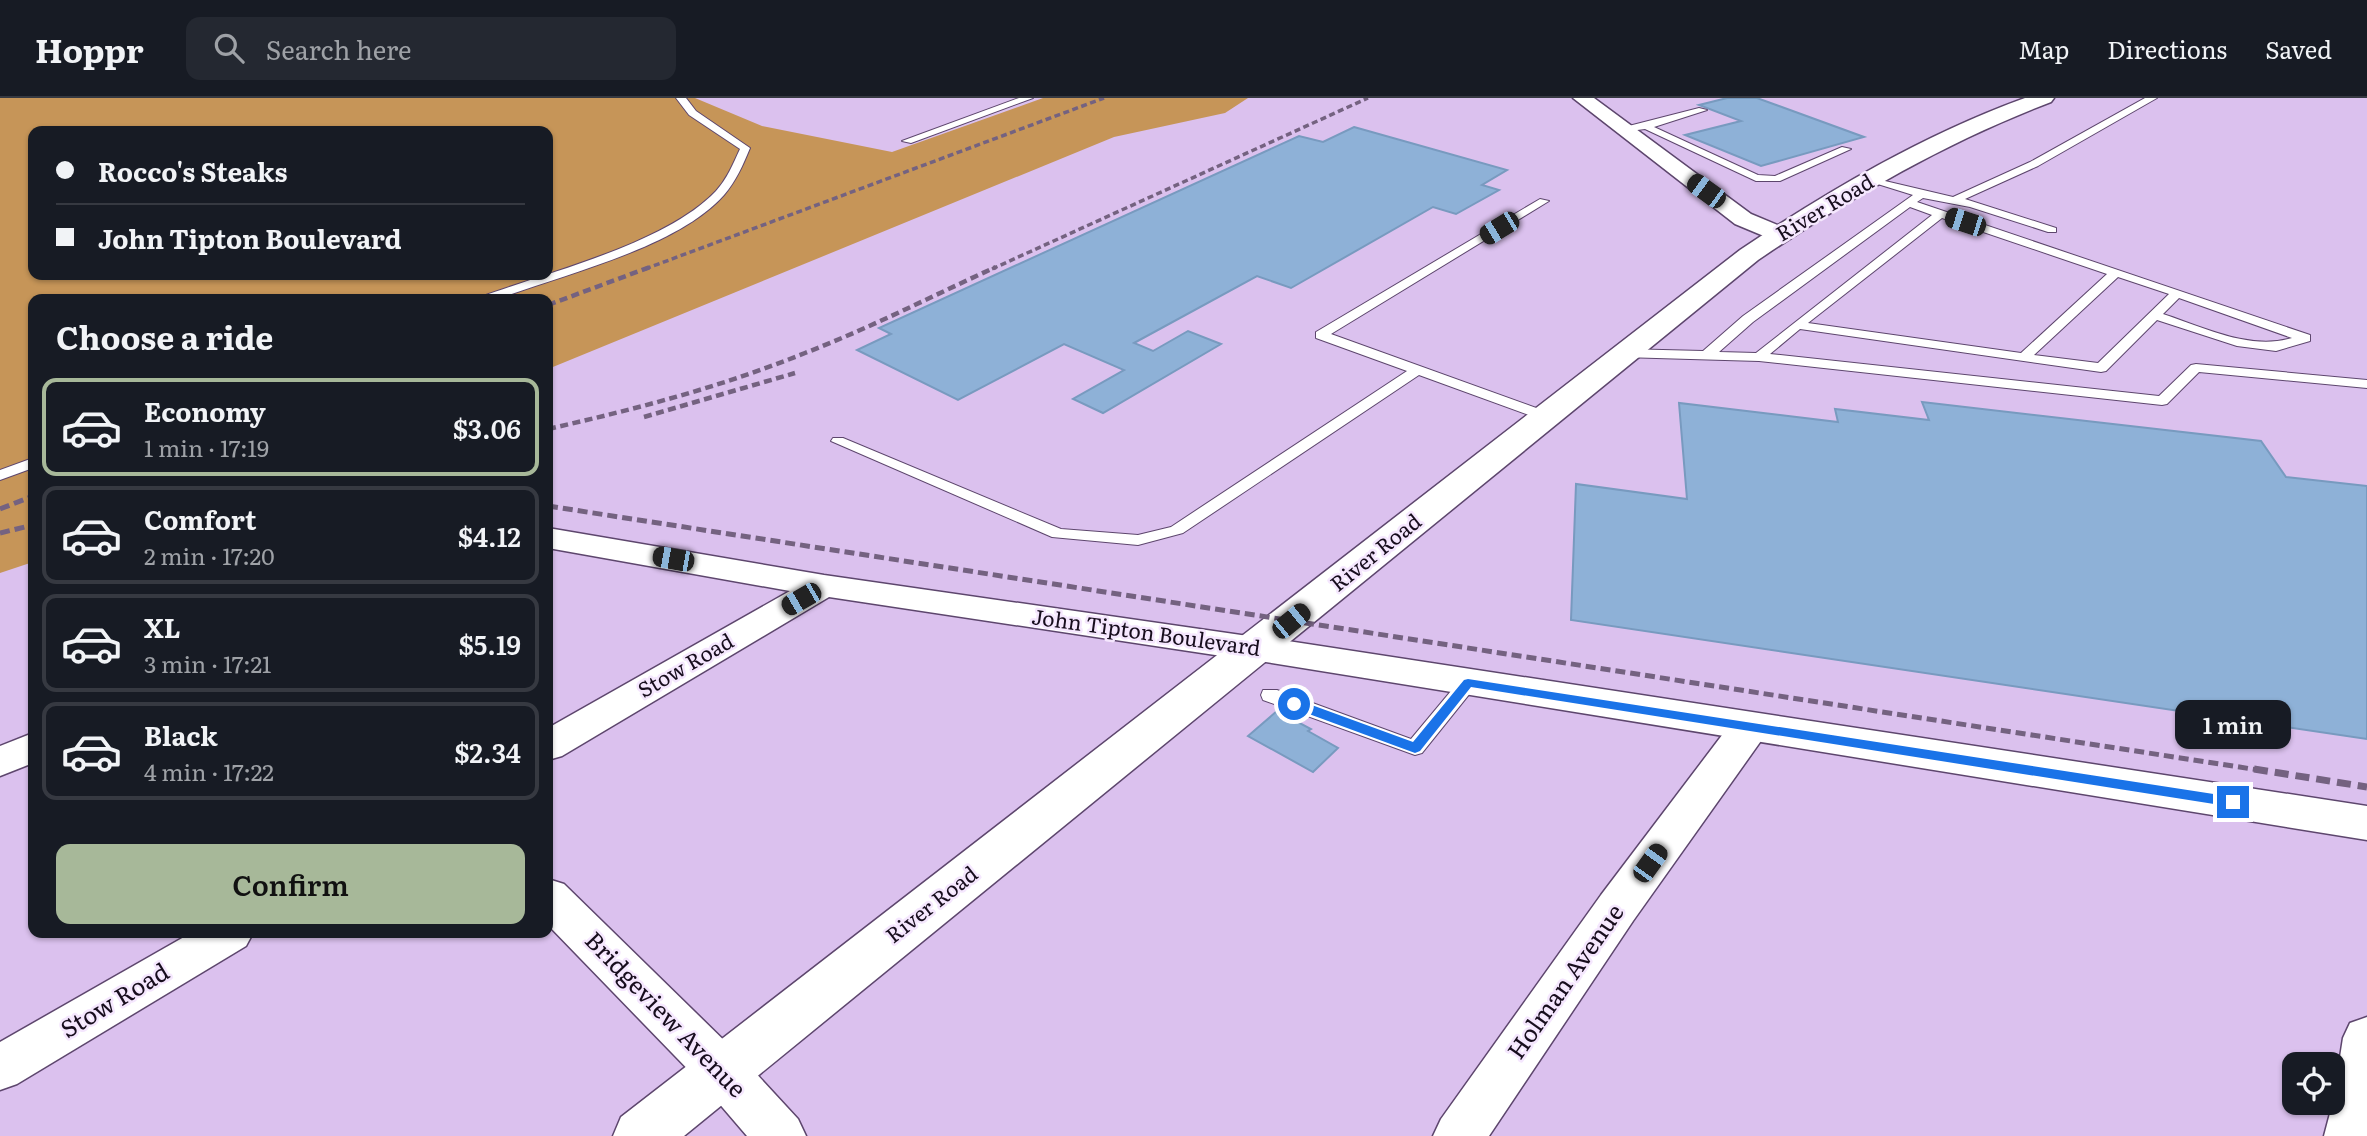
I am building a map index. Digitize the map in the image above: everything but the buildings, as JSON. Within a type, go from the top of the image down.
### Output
[{"type":"main road","name":"River Road","points":[[641,1136],[1255,649],[1622,353],[1779,234],[1816,210],[1967,128],[2044,98]]},
{"type":"main road","name":"John Tipton Boulevard","points":[[1255,649],[2367,823]]},
{"type":"street","points":[[1582,98],[1744,219],[1779,234]]},
{"type":"street","name":"John Tipton Boulevard","points":[[553,539],[824,586],[1255,649]]},
{"type":"street","name":"Stow Road","points":[[553,743],[824,586]]},
{"type":"street","name":"Holman Avenue","points":[[1458,1136],[1617,908],[1749,728]]},
{"type":"street","points":[[0,762],[28,749]]},
{"type":"street","name":"Bridgeview Avenue","points":[[553,902],[722,1070],[780,1136]]},
{"type":"street","name":"Stow Road","points":[[0,1069],[222,938]]},
{"type":"street","points":[[2350,1136],[2367,1038]]},
{"type":"lane","points":[[553,275],[658,237],[693,217],[716,197],[739,167],[745,148],[734,136],[707,122],[683,104],[681,98]]},
{"type":"lane","points":[[908,141],[1028,98]]},
{"type":"lane","points":[[1955,200],[2034,164],[2151,98]]},
{"type":"lane","points":[[1622,129],[1646,126],[1702,110]]},
{"type":"lane","points":[[1646,126],[1756,178],[1776,179],[1846,149]]},
{"type":"lane","points":[[1872,180],[1955,200],[2052,230]]},
{"type":"lane","points":[[1707,355],[1748,320],[1922,194]]},
{"type":"lane","points":[[1544,201],[1321,335],[1545,416]]},
{"type":"lane","points":[[1908,203],[2305,338],[2276,347],[2237,342],[2154,315]]},
{"type":"lane","points":[[1759,357],[1940,214]]},
{"type":"lane","points":[[2024,357],[2116,273]]},
{"type":"lane","points":[[501,294],[539,280]]},
{"type":"lane","points":[[1797,325],[2101,368],[2177,293]]},
{"type":"lane","points":[[1622,353],[1759,357],[2162,401],[2196,368],[2367,384]]},
{"type":"lane","points":[[838,440],[1058,534],[1138,540],[1178,530],[1418,370]]},
{"type":"lane","points":[[0,475],[28,465]]},
{"type":"lane","points":[[1270,695],[1415,748],[1468,683]]},
{"type":"shaded area","points":[[0,98],[695,98],[762,126],[892,152],[1043,98],[1248,98],[1225,113],[1114,137],[553,367],[553,294],[28,294],[28,564],[0,573]]},
{"type":"railway","points":[[645,269],[1104,98]]},
{"type":"railway","points":[[992,269],[1368,98]]},
{"type":"railway","points":[[553,303],[650,267]]},
{"type":"railway","points":[[553,428],[678,396],[773,365],[853,333],[996,267]]},
{"type":"railway","points":[[644,417],[795,373]]},
{"type":"railway","points":[[0,509],[28,498]]},
{"type":"railway","points":[[553,507],[2265,771]]},
{"type":"railway","points":[[0,533],[28,526]]},
{"type":"railway","points":[[2254,769],[2367,787]]},
{"type":"route","points":[[1294,704],[1415,748],[1468,683],[2233,802]]}]
